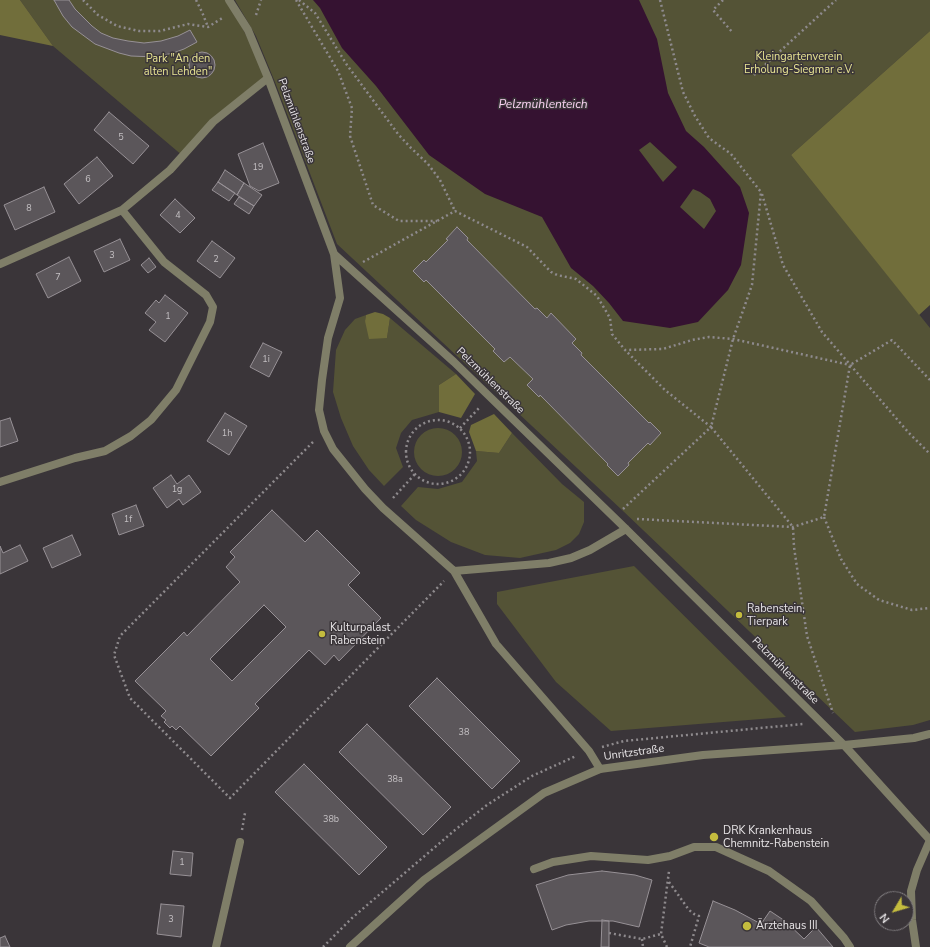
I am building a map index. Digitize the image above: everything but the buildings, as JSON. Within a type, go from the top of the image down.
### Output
[{"type":"street","name":"Pelzmühlenstraße","points":[[228,0],[248,30],[268,78],[334,254],[340,298],[328,338],[322,380],[319,410],[324,431],[333,448],[364,489],[383,508],[454,571],[496,644],[589,751],[600,769]]},
{"type":"street","points":[[0,264],[122,210],[170,170],[214,122],[268,78]]},
{"type":"street","points":[[0,482],[75,458],[105,451],[131,436],[151,420],[176,390],[210,322],[213,307],[206,295],[164,262],[122,210]]},
{"type":"street","name":"Pelzmühlenstraße","points":[[334,254],[454,362],[626,528],[844,745],[930,840]]},
{"type":"street","points":[[454,571],[549,563],[571,558],[590,550],[626,528]]},
{"type":"street","name":"Unritzstraße","points":[[350,947],[424,880],[544,793],[600,769],[703,755],[844,745],[914,738],[930,734]]},
{"type":"street","points":[[916,947],[912,920],[911,891],[917,870],[930,840]]},
{"type":"street","points":[[216,947],[240,842]]},
{"type":"street","points":[[534,869],[553,862],[591,856],[648,860],[670,856],[694,847],[716,847],[769,871],[811,901],[844,938],[850,947]]},
{"type":"path","points":[[83,0],[98,15],[117,26],[139,31],[160,31],[188,24],[208,27],[235,10]]},
{"type":"path","points":[[196,0],[208,27]]},
{"type":"path","points":[[296,0],[338,71],[350,101],[352,108],[350,136],[373,205],[398,220],[437,221]]},
{"type":"path","points":[[299,0],[315,13],[351,72],[398,134],[428,164],[440,180],[455,211],[527,247],[551,272],[557,275],[576,279],[597,296],[610,318],[612,334],[625,350],[665,390],[711,427],[793,527],[794,547],[807,636],[834,716]]},
{"type":"path","points":[[660,0],[683,92],[695,116],[709,138],[731,154],[761,192],[783,265],[822,332],[908,432],[930,454]]},
{"type":"path","points":[[723,0],[713,10],[733,33]]},
{"type":"path","points":[[754,75],[836,0]]},
{"type":"path","points":[[614,517],[711,427],[732,339],[752,285],[761,192]]},
{"type":"path","points":[[350,269],[455,211]]},
{"type":"path","points":[[625,350],[663,349],[709,337],[732,339],[850,365],[892,340],[930,380]]},
{"type":"path","points":[[850,365],[824,517],[841,559],[857,584],[879,600],[912,610],[930,608]]},
{"type":"path","points":[[460,428],[490,396]]},
{"type":"path","points":[[437,420],[453,424],[460,428],[466,435],[470,449],[469,462],[458,477],[450,482],[441,484],[423,480],[416,474],[410,468],[406,452],[410,436],[415,429],[429,421],[437,420]]},
{"type":"path","points":[[324,431],[120,636],[114,655],[130,698],[230,798],[454,571]]},
{"type":"path","points":[[383,508],[416,474]]},
{"type":"path","points":[[614,517],[793,527],[824,517]]},
{"type":"path","points":[[667,947],[661,934],[669,881],[670,856]]},
{"type":"path","points":[[669,881],[689,910],[699,916],[690,947]]},
{"type":"path","points":[[609,932],[642,939],[661,934]]},
{"type":"path","points":[[642,939],[643,947]]},
{"type":"green space","name":"Park \"An den alten Lehden\"","points":[[20,0],[228,0],[268,78],[213,122],[183,156],[53,46]]},
{"type":"green space","name":"Kleingartenverein Erholung-Siegmar e.V.","points":[[235,0],[930,0],[930,31],[791,155],[930,328],[930,720],[913,725],[855,732],[622,510],[337,244],[256,36]]},
{"type":"green space","points":[[366,315],[365,321],[387,338],[390,318],[456,374],[439,385],[439,412],[412,420],[401,433],[396,448],[403,467],[384,486],[369,470],[353,446],[341,418],[333,392],[336,350],[345,330],[355,319]]},
{"type":"green space","points":[[433,428],[443,428],[452,432],[458,438],[462,447],[462,457],[458,466],[452,472],[443,476],[433,476],[424,472],[418,466],[414,457],[414,447],[418,438],[424,432]]},
{"type":"green space","points":[[512,433],[562,484],[584,502],[584,522],[579,534],[570,543],[556,550],[520,558],[485,555],[451,542],[416,520],[401,506],[418,487],[438,489],[462,482],[477,461],[476,451],[499,453]]},
{"type":"green space","points":[[634,566],[786,717],[611,731],[556,682],[497,604],[497,592]]},
{"type":"shaded area","points":[[0,0],[20,0],[53,46],[0,35]]},
{"type":"shaded area","points":[[930,31],[930,305],[919,315],[791,155]]},
{"type":"shaded area","points":[[375,312],[390,318],[387,338],[369,339],[365,321],[366,315]]},
{"type":"shaded area","points":[[456,374],[475,394],[461,418],[439,412],[439,385]]},
{"type":"shaded area","points":[[494,414],[512,433],[499,453],[476,451],[469,432],[471,425]]},
{"type":"water","name":"Pelzmühlenteich","points":[[313,0],[639,0],[657,39],[668,93],[686,131],[704,147],[740,187],[749,213],[741,265],[728,290],[698,322],[670,328],[623,321],[593,286],[571,268],[542,217],[485,194],[429,155],[376,86],[342,48],[320,8]],"holes":[[[650,142],[677,167],[663,182],[639,150]],[[693,189],[710,199],[716,211],[704,229],[680,207]]]},
{"type":"place","name":"Rabenstein, Tierpark","points":[[739,615]]},
{"type":"place","name":"Kulturpalast Rabenstein","points":[[322,634]]},
{"type":"place","name":"DRK Krankenhaus Chemnitz-Rabenstein","points":[[714,837]]},
{"type":"place","name":"Ärztehaus III","points":[[747,926]]}]
